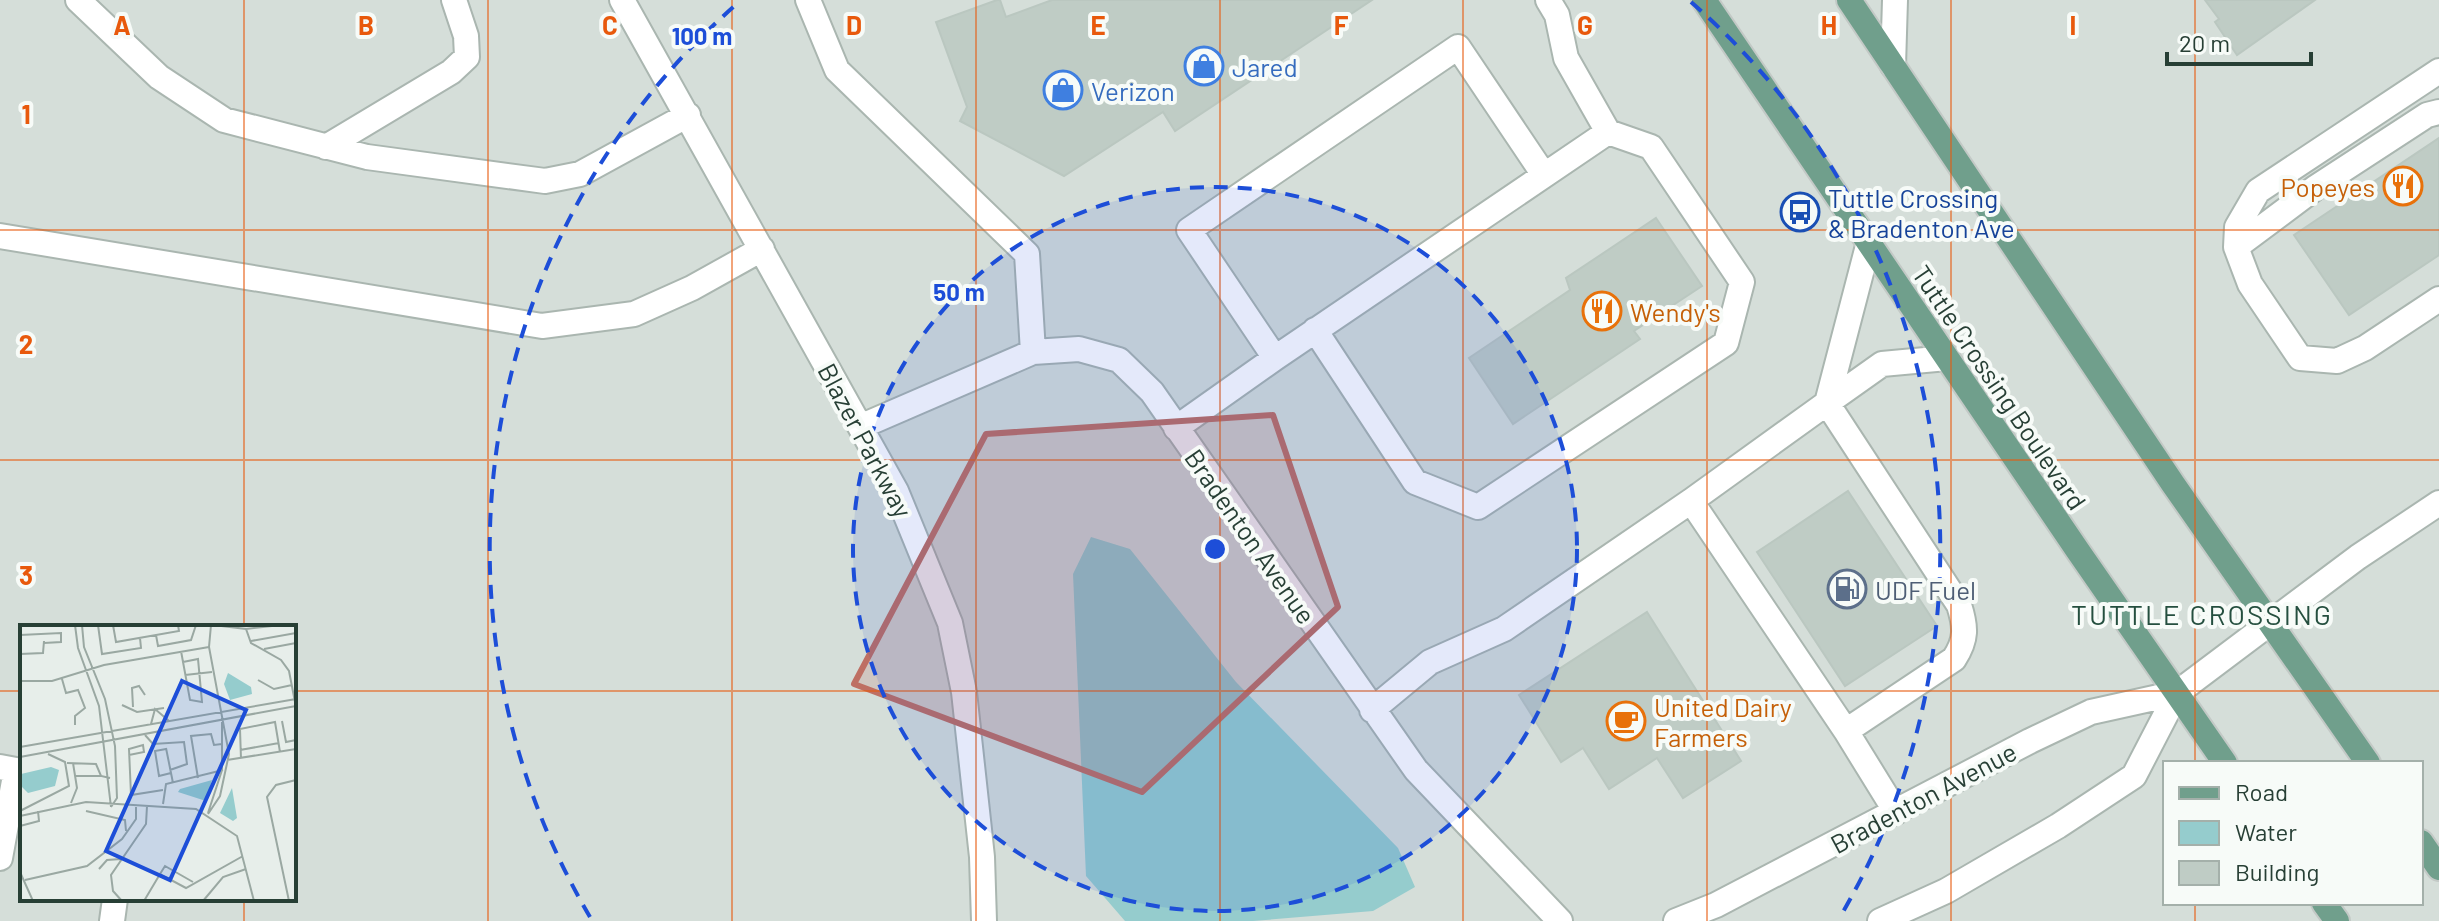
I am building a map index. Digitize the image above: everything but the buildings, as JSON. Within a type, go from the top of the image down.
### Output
[{"type":"main road","name":"Tuttle Crossing Boulevard","points":[[1704,0],[2224,761]]},
{"type":"main road","points":[[1849,0],[2173,484],[2367,761]]},
{"type":"main road","points":[[2423,845],[2439,868]]},
{"type":"street","points":[[78,0],[159,77],[224,120],[367,157],[545,181],[580,174],[688,115]]},
{"type":"street","points":[[326,147],[451,72],[467,57],[466,36],[454,0]]},
{"type":"street","name":"Blazer Parkway","points":[[622,0],[862,426],[902,504],[950,623],[968,722],[982,857],[984,921]]},
{"type":"street","points":[[808,0],[837,70],[1027,254],[1033,352]]},
{"type":"street","points":[[1893,66],[1895,0]]},
{"type":"street","points":[[1315,330],[1415,482],[1478,507],[1726,343],[1742,282],[1651,147],[1608,132],[1566,58],[1559,5]]},
{"type":"street","points":[[1275,358],[1189,230],[1433,64],[1458,47],[1544,175]]},
{"type":"street","points":[[2439,71],[2258,191],[2237,227],[2236,247],[2250,284],[2300,358],[2337,361],[2365,348],[2439,299]]},
{"type":"street","points":[[2236,247],[2315,188],[2427,115],[2439,112]]},
{"type":"street","points":[[1176,428],[1608,132]]},
{"type":"street","points":[[0,236],[542,326],[634,314],[692,288],[762,249]]},
{"type":"street","points":[[1846,731],[1954,659],[1964,644],[1966,627],[1959,605],[1827,403],[1869,242]]},
{"type":"street","name":"Bradenton Avenue","points":[[862,426],[1033,352],[1079,349],[1119,360],[1152,392],[1416,770],[1560,921]]},
{"type":"street","points":[[1372,710],[1430,662],[1504,629],[1691,501],[1882,364],[1947,358]]},
{"type":"street","points":[[1691,501],[1846,731],[1896,812]]},
{"type":"street","name":"Bradenton Avenue","points":[[1676,921],[1719,913],[1896,812],[2091,712],[2177,693],[2358,557],[2439,503]]},
{"type":"street","name":"Bradenton Avenue","points":[[1880,921],[1946,891],[2033,841],[2134,776],[2177,693]]},
{"type":"street","points":[[0,858],[13,769]]},
{"type":"street","points":[[112,921],[115,901]]},
{"type":"highlighted area","points":[[1273,415],[1338,607],[1142,792],[854,684],[986,434]]},
{"type":"shaded area","points":[[0,0],[2439,0],[2439,921],[0,921]]},
{"type":"water","points":[[1091,537],[1130,549],[1236,682],[1398,848],[1415,887],[1373,911],[1253,921],[1125,921],[1086,876],[1073,574]]},
{"type":"place","name":"Jared","points":[[1204,66]]},
{"type":"place","name":"Verizon","points":[[1063,90]]},
{"type":"place","name":"Popeyes","points":[[2403,186]]},
{"type":"place","name":"Tuttle Crossing & Bradenton Ave","points":[[1800,212]]},
{"type":"place","name":"Wendy's","points":[[1602,311]]},
{"type":"place","name":"UDF Fuel","points":[[1847,589]]},
{"type":"place","name":"United Dairy Farmers","points":[[1626,721]]},
{"type":"district","name":"TUTTLE CROSSING","points":[[2202,614]]}]
